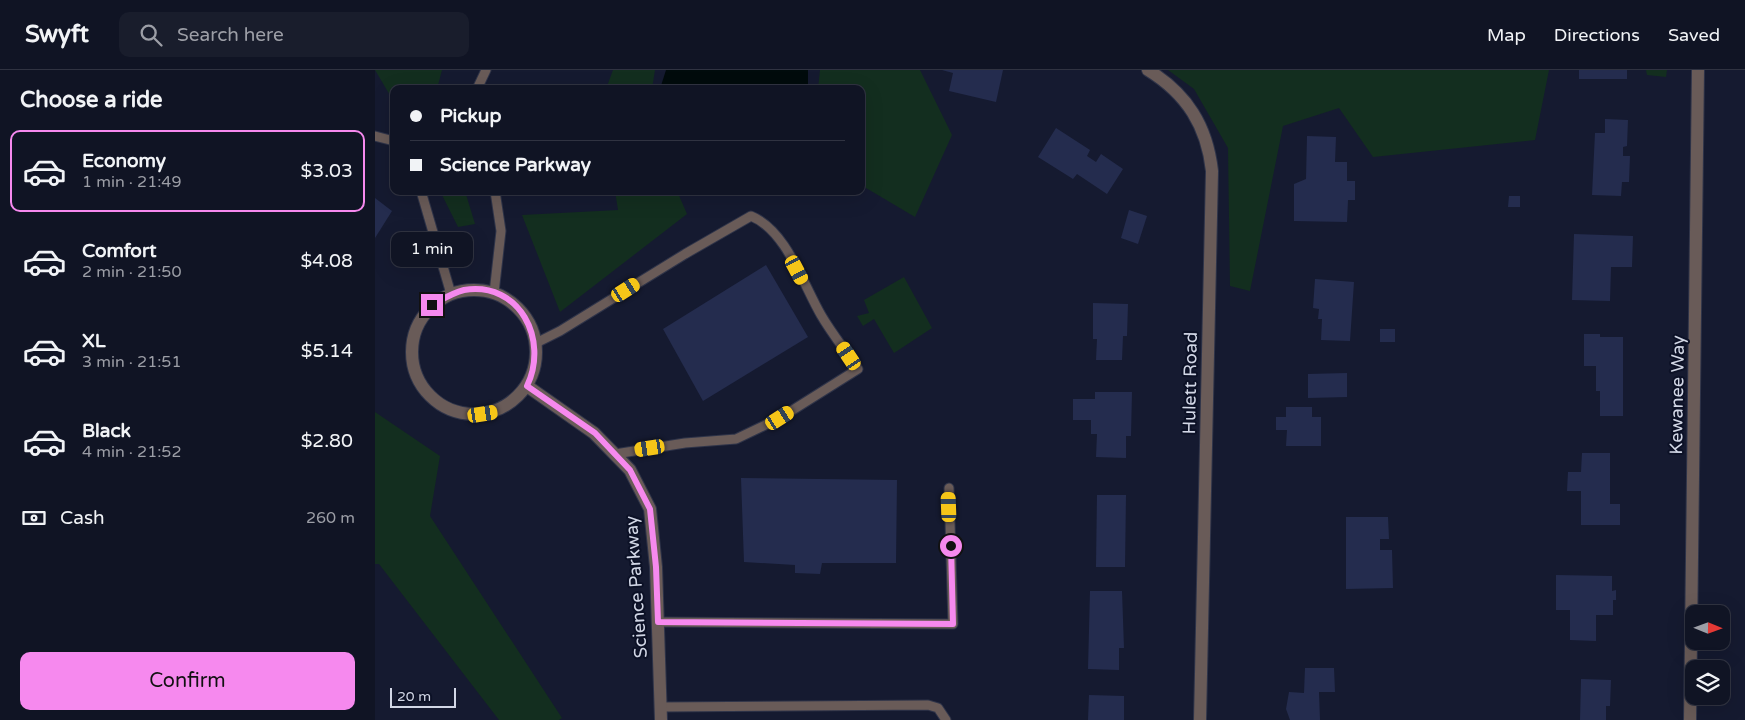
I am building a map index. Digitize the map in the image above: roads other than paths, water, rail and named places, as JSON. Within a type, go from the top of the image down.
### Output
[{"type":"street","name":"Hulett Road","points":[[1148,70],[1178,92],[1194,113],[1206,137],[1212,171],[1201,720]]},
{"type":"street","name":"Kewanee Way","points":[[1690,720],[1699,70]]},
{"type":"street","points":[[479,290],[494,293],[509,300],[522,312],[531,327],[535,343],[533,372],[527,386],[512,402],[494,412],[472,415],[451,411],[433,400],[419,384],[412,364],[412,342],[419,322],[432,305],[451,294],[479,290]]},
{"type":"street","name":"Science Parkway","points":[[527,386],[595,433],[630,470],[650,509],[656,567],[661,714]]},
{"type":"lane","points":[[479,85],[486,70]]},
{"type":"lane","points":[[375,136],[390,140]]},
{"type":"lane","points":[[422,195],[451,294]]},
{"type":"lane","points":[[494,293],[501,231],[496,195]]},
{"type":"lane","points":[[535,343],[560,331],[751,216],[763,221],[781,240],[822,317],[858,369],[780,418],[736,439],[685,443],[615,454]]},
{"type":"lane","points":[[658,622],[953,624],[949,488]]},
{"type":"lane","points":[[661,714],[928,705],[937,708],[946,720]]}]
